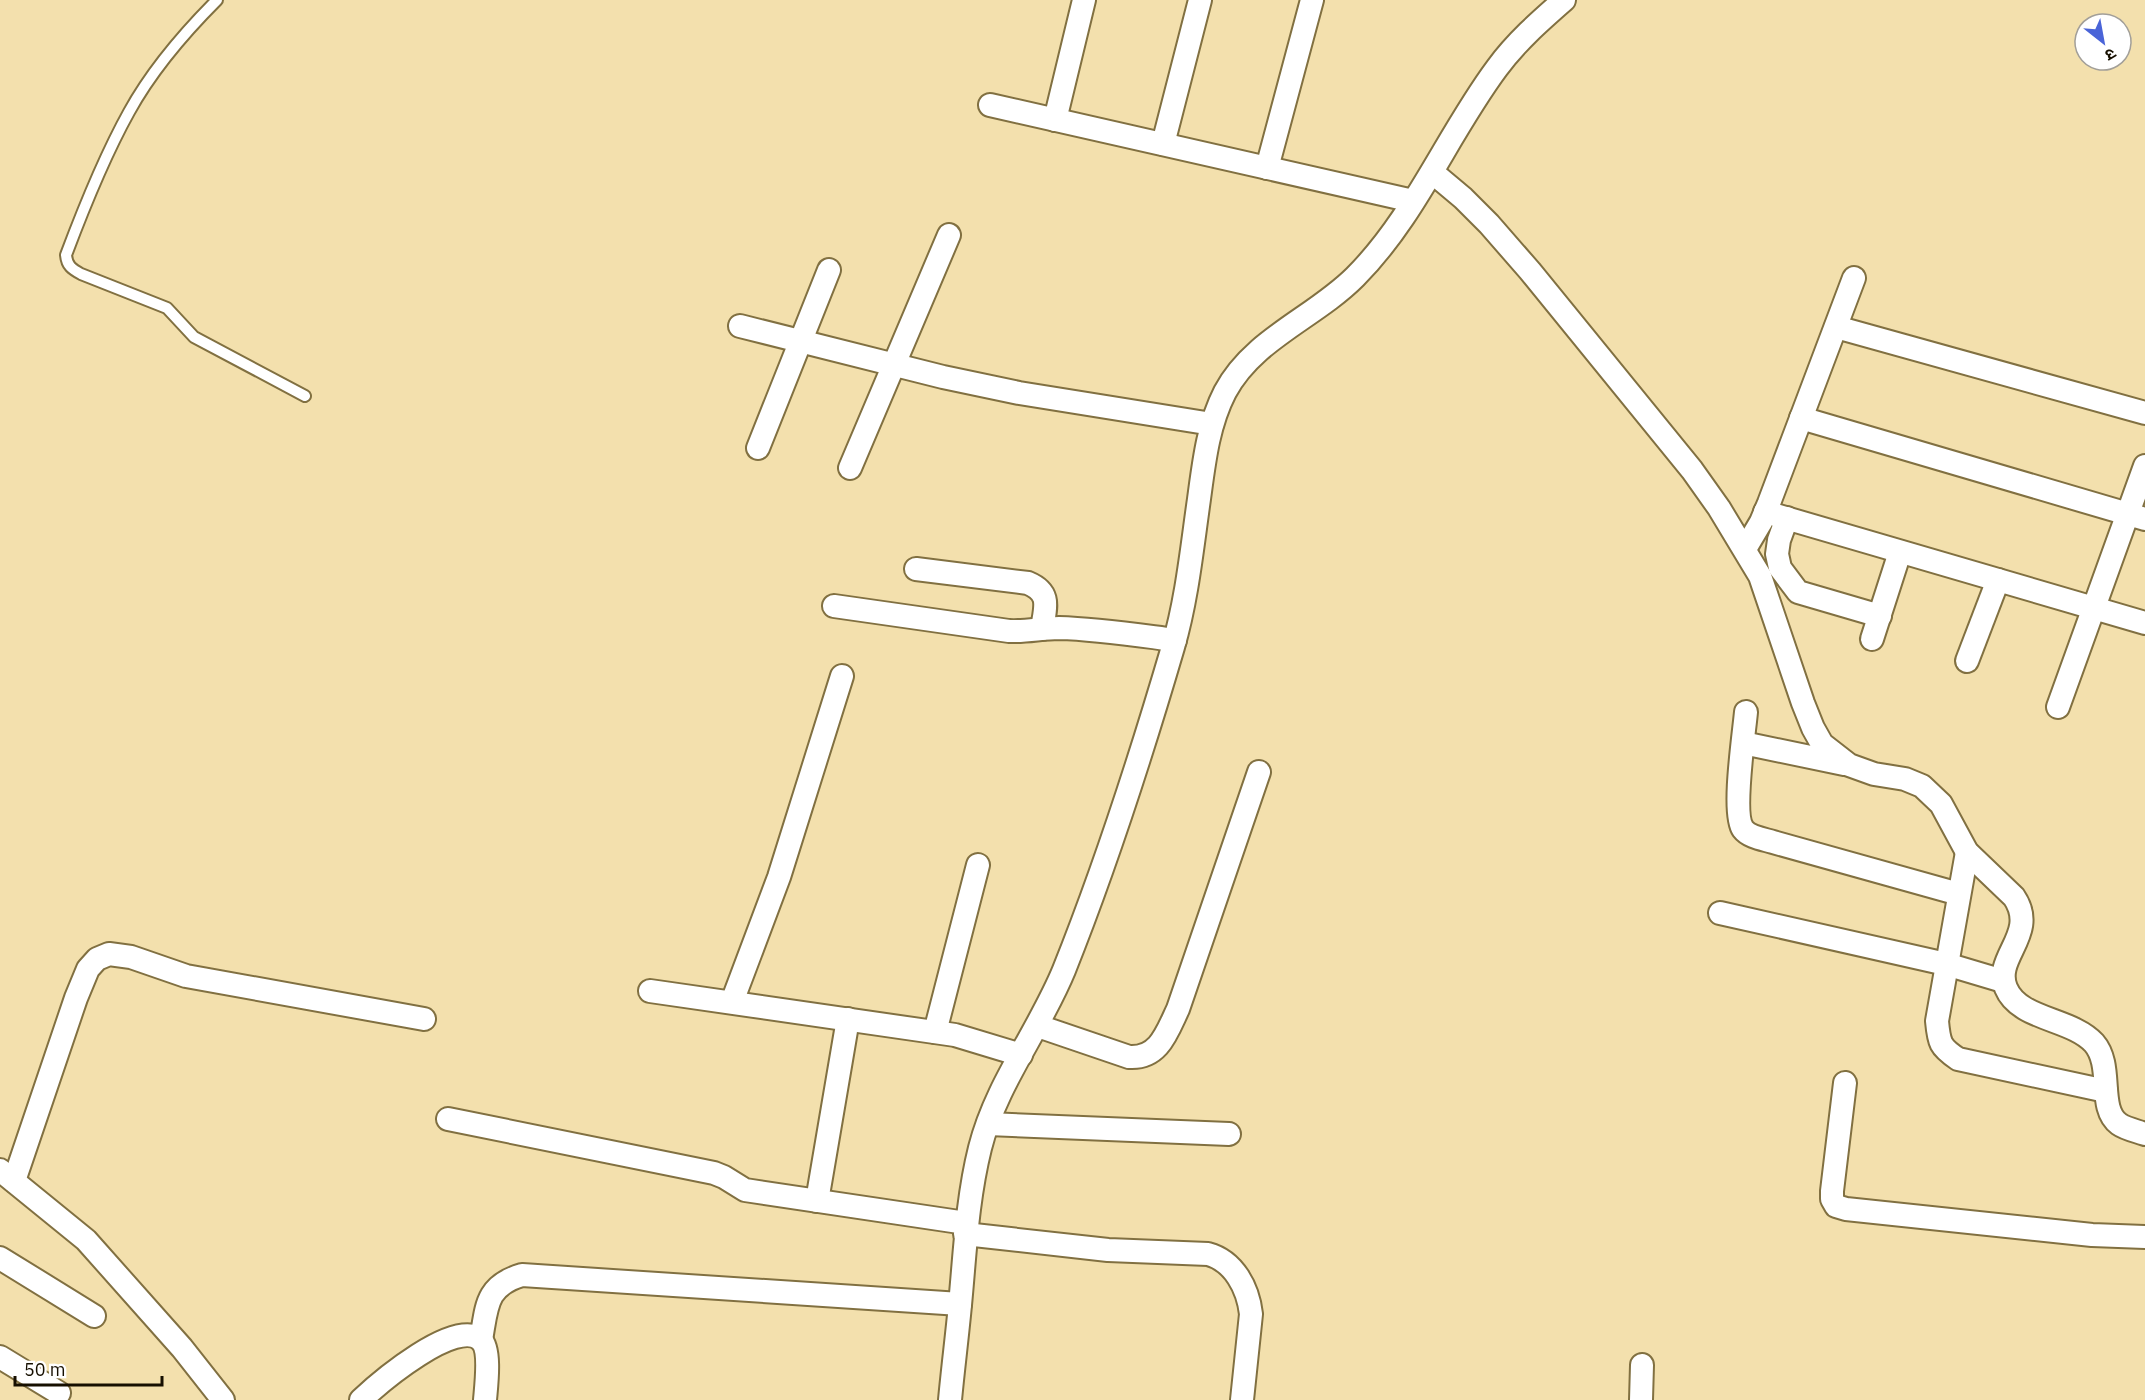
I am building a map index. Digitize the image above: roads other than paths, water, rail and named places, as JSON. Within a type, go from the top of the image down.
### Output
[{"type":"street","points":[[1055,120],[1084,0]]},
{"type":"street","points":[[1163,144],[1200,0]]},
{"type":"street","points":[[1267,168],[1312,0]]},
{"type":"street","points":[[950,1400],[966,1229],[980,1147],[996,1100],[1038,1026],[1064,971],[1140,752],[1174,640],[1189,572],[1204,460],[1212,424],[1226,391],[1239,371],[1260,350],[1355,277],[1388,237],[1413,201],[1498,67],[1532,28],[1564,0]]},
{"type":"street","points":[[990,105],[1413,201]]},
{"type":"street","points":[[1432,172],[1489,224],[1530,271],[1692,470],[1719,508],[1760,576],[1813,728],[1822,744],[1849,765]]},
{"type":"street","points":[[850,468],[949,235]]},
{"type":"street","points":[[758,448],[830,270]]},
{"type":"street","points":[[1745,549],[1765,512],[1854,278]]},
{"type":"street","points":[[740,326],[893,365],[1019,393],[1212,424]]},
{"type":"street","points":[[1836,327],[2145,413]]},
{"type":"street","points":[[1801,418],[2137,516]]},
{"type":"street","points":[[2058,707],[2094,609],[2137,516],[2145,466]]},
{"type":"street","points":[[1765,512],[2145,624]]},
{"type":"street","points":[[1787,518],[1779,540],[1777,554],[1780,568],[1798,592],[1880,616]]},
{"type":"street","points":[[1872,639],[1900,552]]},
{"type":"street","points":[[916,569],[1028,584],[1039,588],[1045,596],[1042,629]]},
{"type":"street","points":[[1967,661],[1998,580]]},
{"type":"street","points":[[834,606],[1009,631],[1092,630],[1174,640]]},
{"type":"street","points":[[732,1002],[779,877],[842,676]]},
{"type":"street","points":[[1746,712],[1738,806],[1739,823],[1745,832],[1773,842],[1959,894]]},
{"type":"street","points":[[1743,743],[1849,765],[1874,774],[1905,779],[1922,786],[1941,804],[1967,852],[2014,897],[2020,906],[2022,918],[2020,933],[2004,970],[2003,981],[2006,990],[2017,1005],[2070,1027],[2085,1035],[2094,1044],[2104,1062],[2108,1106],[2112,1117],[2118,1124],[2145,1134]]},
{"type":"street","points":[[1038,1026],[1129,1057],[1148,1054],[1159,1045],[1178,1009],[1259,772]]},
{"type":"street","points":[[1967,852],[1937,1021],[1938,1039],[1942,1047],[1958,1059],[2106,1091]]},
{"type":"street","points":[[935,1032],[978,864]]},
{"type":"street","points":[[1720,913],[1946,964],[2003,981]]},
{"type":"street","points":[[223,1400],[182,1348],[86,1240],[7,1176],[88,969],[97,959],[109,954],[131,957],[186,976],[424,1019]]},
{"type":"street","points":[[650,990],[955,1035],[1021,1055]]},
{"type":"street","points":[[817,1201],[848,1019]]},
{"type":"street","points":[[1845,1083],[1832,1191],[1832,1199],[1836,1206],[1846,1209],[2092,1235],[2145,1237]]},
{"type":"street","points":[[448,1119],[714,1173],[745,1190],[966,1229],[1108,1250],[1197,1252],[1221,1257],[1229,1264],[1247,1291],[1250,1301],[1251,1314],[1242,1400]]},
{"type":"street","points":[[988,1124],[1229,1134]]},
{"type":"street","points":[[0,1258],[94,1316]]},
{"type":"street","points":[[481,1340],[491,1296],[500,1284],[522,1275],[960,1304]]},
{"type":"street","points":[[361,1400],[412,1359],[435,1345],[454,1337],[471,1335],[481,1340],[486,1350],[485,1400]]},
{"type":"street","points":[[0,1357],[59,1393]]},
{"type":"street","points":[[1641,1400],[1642,1365]]},
{"type":"lane","points":[[217,0],[184,33],[129,111],[99,174],[66,255],[66,262],[70,268],[81,274],[167,308],[194,338],[305,396]]}]
